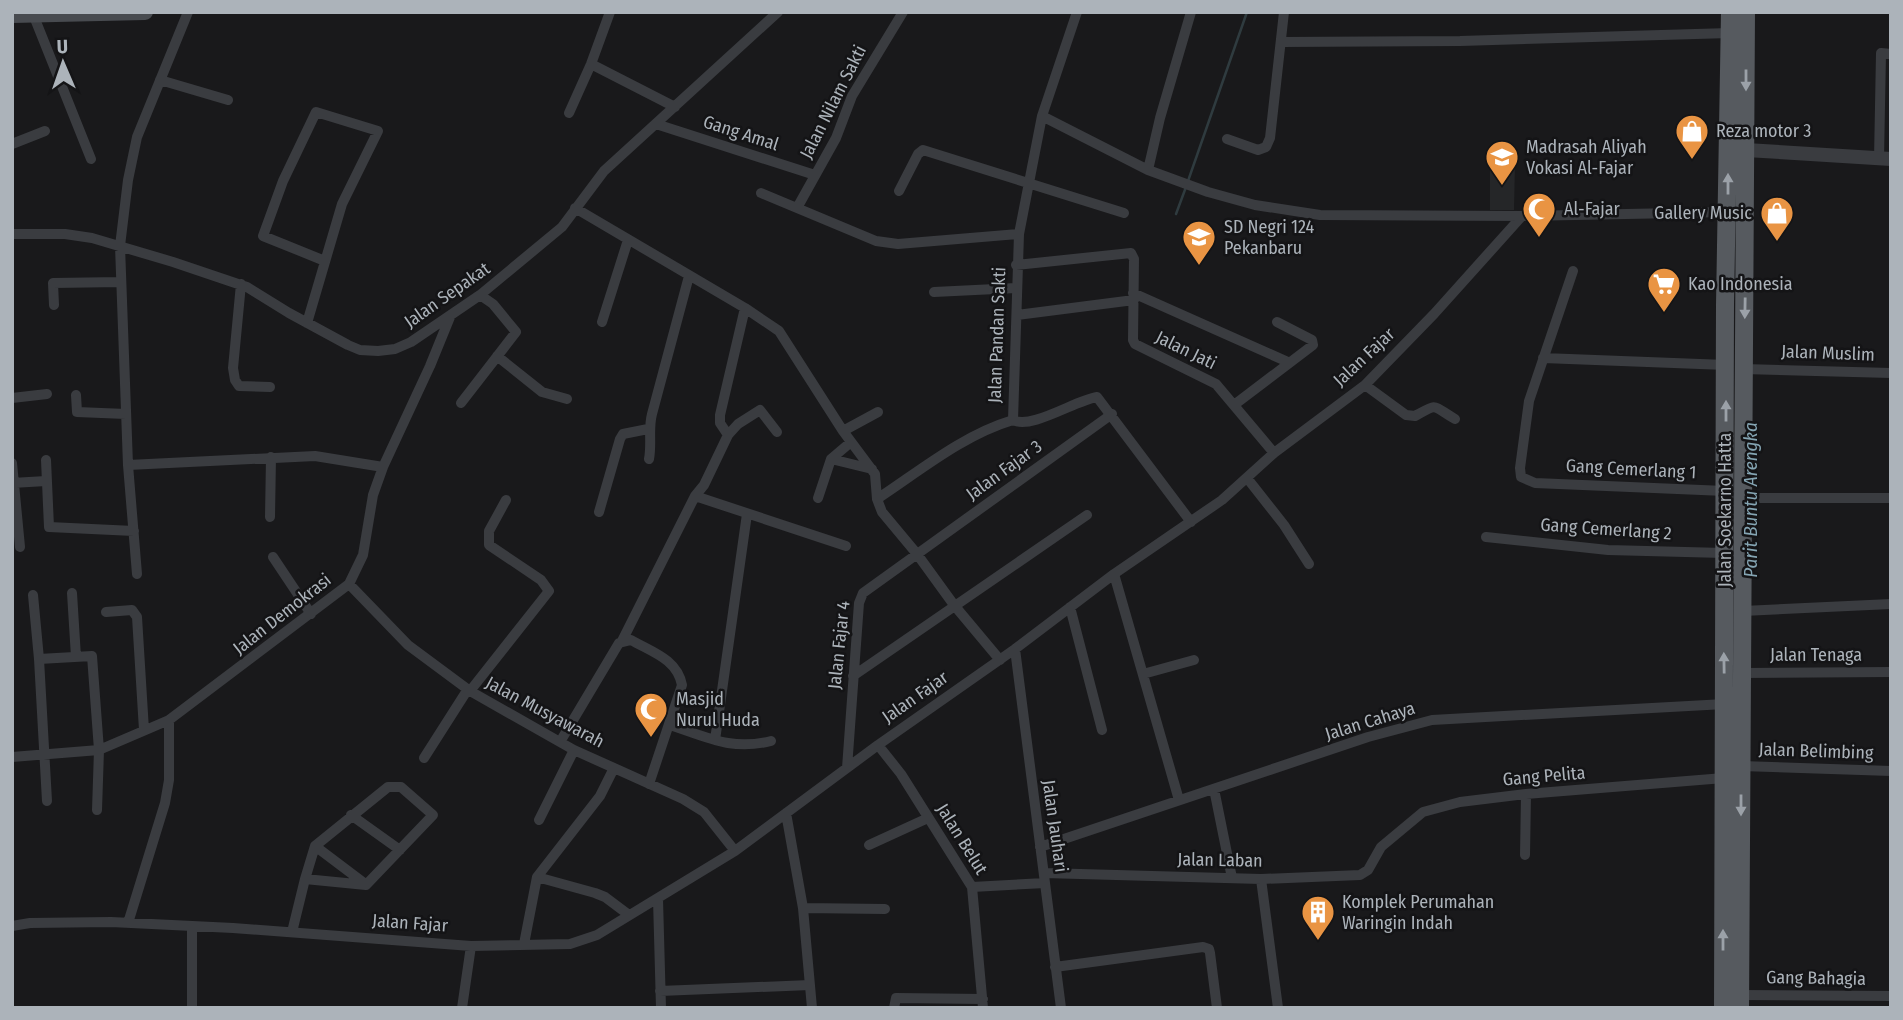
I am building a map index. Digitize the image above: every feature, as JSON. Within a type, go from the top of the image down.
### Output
[{"type":"main road","points":[[12,15],[145,12]]},
{"type":"main road","name":"Jalan Soekarno Hatta","points":[[1730,12],[1728,212],[1739,368],[1750,612],[1743,766],[1740,1002]]},
{"type":"main road","name":"Jalan Soekarno Hatta","points":[[1723,1008],[1725,491],[1739,368],[1748,150],[1746,12]]},
{"type":"main road","points":[[1723,902],[1742,903]]},
{"type":"street","points":[[137,574],[128,465],[120,246],[137,137],[188,12]]},
{"type":"street","points":[[569,113],[610,12]]},
{"type":"street","name":"Jalan Sepakat","points":[[12,234],[65,234],[120,246],[241,284],[348,345],[378,351],[395,349],[411,342],[480,295],[562,227],[604,171],[778,12]]},
{"type":"street","name":"Jalan Nilam Sakti","points":[[797,208],[836,138],[852,96],[902,12]]},
{"type":"street","name":"Jalan Pandan Sakti","points":[[1077,12],[1042,117],[1019,234],[1013,420],[1017,423],[1029,422],[1097,397],[1191,522]]},
{"type":"street","points":[[1148,170],[1191,12]]},
{"type":"street","points":[[1227,139],[1258,150],[1266,147],[1270,138],[1284,12]]},
{"type":"street","points":[[33,15],[92,159]]},
{"type":"street","points":[[1282,42],[1460,41],[1730,33]]},
{"type":"street","points":[[1748,150],[1885,159],[1886,53]]},
{"type":"street","points":[[591,64],[675,107]]},
{"type":"street","points":[[160,80],[228,100]]},
{"type":"street","points":[[307,323],[326,261],[342,204],[378,131],[316,112],[283,181],[264,236],[326,261]]},
{"type":"street","points":[[1042,117],[1148,170],[1178,182],[1255,205],[1320,215],[1522,216],[1728,212]]},
{"type":"street","name":"Gang Amal","points":[[656,124],[815,175]]},
{"type":"street","points":[[12,145],[45,131]]},
{"type":"street","points":[[898,191],[918,154],[923,150],[1124,213]]},
{"type":"street","points":[[761,193],[876,241],[898,244],[1019,234]]},
{"type":"street","points":[[575,208],[745,308],[779,331],[843,431],[875,474],[877,499],[882,512],[1000,660]]},
{"type":"street","name":"Jalan Fajar","points":[[12,926],[30,922],[128,923],[471,946],[570,944],[585,941],[735,851],[878,745],[1000,660],[1114,574],[1191,522],[1274,453],[1365,385],[1434,314],[1522,216]]},
{"type":"street","points":[[602,322],[628,240]]},
{"type":"street","name":"Jalan Jati","points":[[1016,265],[1129,253],[1134,259],[1135,344],[1216,384],[1274,453]]},
{"type":"street","points":[[1543,358],[1573,271]]},
{"type":"street","points":[[649,459],[651,445],[648,429],[689,276]]},
{"type":"street","points":[[54,305],[53,283],[121,282]]},
{"type":"street","points":[[241,284],[233,368],[235,380],[239,386],[245,388],[270,387]]},
{"type":"street","points":[[934,292],[1016,288]]},
{"type":"street","points":[[461,403],[516,332],[493,304],[480,295]]},
{"type":"street","points":[[1017,315],[1133,297],[1288,362]]},
{"type":"street","points":[[728,435],[720,423],[720,415],[745,308]]},
{"type":"street","name":"Jalan Demokrasi","points":[[12,757],[99,750],[169,720],[349,584],[363,555],[373,495],[383,467],[450,316]]},
{"type":"street","points":[[1234,405],[1313,342],[1277,322]]},
{"type":"street","points":[[497,355],[542,392],[567,399]]},
{"type":"street","name":"Jalan Muslim","points":[[1543,358],[1891,373]]},
{"type":"street","name":"Gang Cemerlang 1","points":[[1543,358],[1529,401],[1521,477],[1535,483],[1725,491]]},
{"type":"street","points":[[1365,385],[1406,415],[1415,416],[1433,406],[1455,419]]},
{"type":"street","points":[[12,398],[47,394]]},
{"type":"street","points":[[76,395],[76,412],[126,414]]},
{"type":"street","points":[[560,742],[622,641],[728,435],[757,410],[763,412],[777,432]]},
{"type":"street","points":[[843,431],[878,412]]},
{"type":"street","name":"Jalan Fajar 3","points":[[917,554],[1112,414]]},
{"type":"street","points":[[877,499],[965,440],[987,428],[1013,420]]},
{"type":"street","points":[[599,512],[622,434],[648,429]]},
{"type":"street","points":[[818,498],[831,459],[851,442]]},
{"type":"street","points":[[128,465],[315,456],[383,467]]},
{"type":"street","points":[[270,517],[271,457]]},
{"type":"street","points":[[831,459],[872,469]]},
{"type":"street","points":[[46,460],[48,527],[134,531]]},
{"type":"street","points":[[12,463],[20,547]]},
{"type":"street","points":[[1247,478],[1284,525],[1309,564]]},
{"type":"street","points":[[13,483],[47,481]]},
{"type":"street","points":[[695,496],[846,546]]},
{"type":"street","points":[[1746,498],[1891,498]]},
{"type":"street","points":[[425,758],[469,690],[549,591],[541,580],[489,545],[489,531],[506,500]]},
{"type":"street","points":[[715,740],[747,514]]},
{"type":"street","points":[[853,676],[1087,515]]},
{"type":"street","name":"Gang Cemerlang 2","points":[[1486,537],[1608,550],[1724,553]]},
{"type":"street","name":"Jalan Fajar 4","points":[[847,768],[860,597],[917,554]]},
{"type":"street","points":[[273,556],[310,614]]},
{"type":"street","points":[[1114,574],[1179,800]]},
{"type":"street","name":"Jalan Musyawarah","points":[[349,584],[408,645],[469,690],[574,750],[683,799],[704,812],[735,851]]},
{"type":"street","points":[[72,593],[76,657]]},
{"type":"street","points":[[33,595],[47,801]]},
{"type":"street","points":[[1750,612],[1891,604]]},
{"type":"street","points":[[1070,607],[1102,730]]},
{"type":"street","points":[[106,612],[132,610],[137,617],[144,730]]},
{"type":"street","points":[[622,641],[631,640],[671,663],[680,673],[682,685],[649,784]]},
{"type":"street","name":"Jalan Jauhari","points":[[1015,649],[1061,1008]]},
{"type":"street","points":[[39,659],[92,656],[99,750],[97,810]]},
{"type":"street","points":[[1143,674],[1194,660]]},
{"type":"street","name":"Jalan Tenaga","points":[[1749,673],[1891,672]]},
{"type":"street","name":"Jalan Cahaya","points":[[1040,847],[1368,737],[1432,720],[1725,704]]},
{"type":"street","points":[[128,923],[165,803],[169,780],[169,720]]},
{"type":"street","points":[[670,725],[715,740],[750,746],[771,741]]},
{"type":"street","name":"Jalan Belut","points":[[878,745],[891,759],[972,887],[983,1003]]},
{"type":"street","points":[[538,820],[574,750]]},
{"type":"street","name":"Jalan Belimbing","points":[[1743,766],[1891,771]]},
{"type":"street","points":[[524,944],[537,877],[600,796],[614,768]]},
{"type":"street","name":"Gang Pelita","points":[[1381,848],[1423,812],[1460,802],[1724,778]]},
{"type":"street","points":[[292,932],[314,846],[388,787],[401,787],[433,815],[366,885]]},
{"type":"street","points":[[1214,789],[1232,878]]},
{"type":"street","points":[[1525,855],[1526,794]]},
{"type":"street","points":[[786,813],[803,908],[812,1008]]},
{"type":"street","points":[[351,815],[400,850]]},
{"type":"street","points":[[869,845],[928,818]]},
{"type":"street","points":[[314,846],[366,885]]},
{"type":"street","name":"Jalan Laban","points":[[972,887],[1044,878],[1261,879],[1360,875],[1368,870],[1381,848]]},
{"type":"street","points":[[537,877],[605,897],[629,915]]},
{"type":"street","points":[[305,879],[366,885]]},
{"type":"street","points":[[1261,879],[1278,1008]]},
{"type":"street","points":[[658,899],[661,1008]]},
{"type":"street","points":[[803,908],[885,909]]},
{"type":"street","points":[[192,926],[192,1008]]},
{"type":"street","points":[[462,1008],[471,946]]},
{"type":"street","points":[[1055,967],[1203,947],[1209,949],[1210,953],[1217,1008]]},
{"type":"street","points":[[660,991],[810,985]]},
{"type":"street","name":"Gang Bahagia","points":[[1740,1002],[1891,996]]},
{"type":"street","points":[[894,1008],[896,998],[983,1003]]},
{"type":"shaded area","name":"Madrasah Aliyah Vokasi Al-Fajar","points":[[1515,164],[1514,210],[1490,210],[1490,165]]},
{"type":"waterway","points":[[1188,181],[1247,12]]},
{"type":"waterway","points":[[1176,214],[1186,187]]},
{"type":"place","name":"Reza motor 3","points":[[1692,161]]},
{"type":"place","name":"Madrasah Aliyah Vokasi Al-Fajar","points":[[1502,187]]},
{"type":"place","name":"Al-Fajar","points":[[1539,239]]},
{"type":"place","name":"Gallery Music","points":[[1777,243]]},
{"type":"place","name":"SD Negri 124 Pekanbaru","points":[[1199,267]]},
{"type":"place","name":"Kao Indonesia","points":[[1664,314]]},
{"type":"place","name":"Masjid Nurul Huda","points":[[651,739]]},
{"type":"place","name":"Komplek Perumahan Waringin Indah","points":[[1318,942]]},
{"type":"water label","name":"Parit Buntu Arengka","points":[[1750,500]]}]
